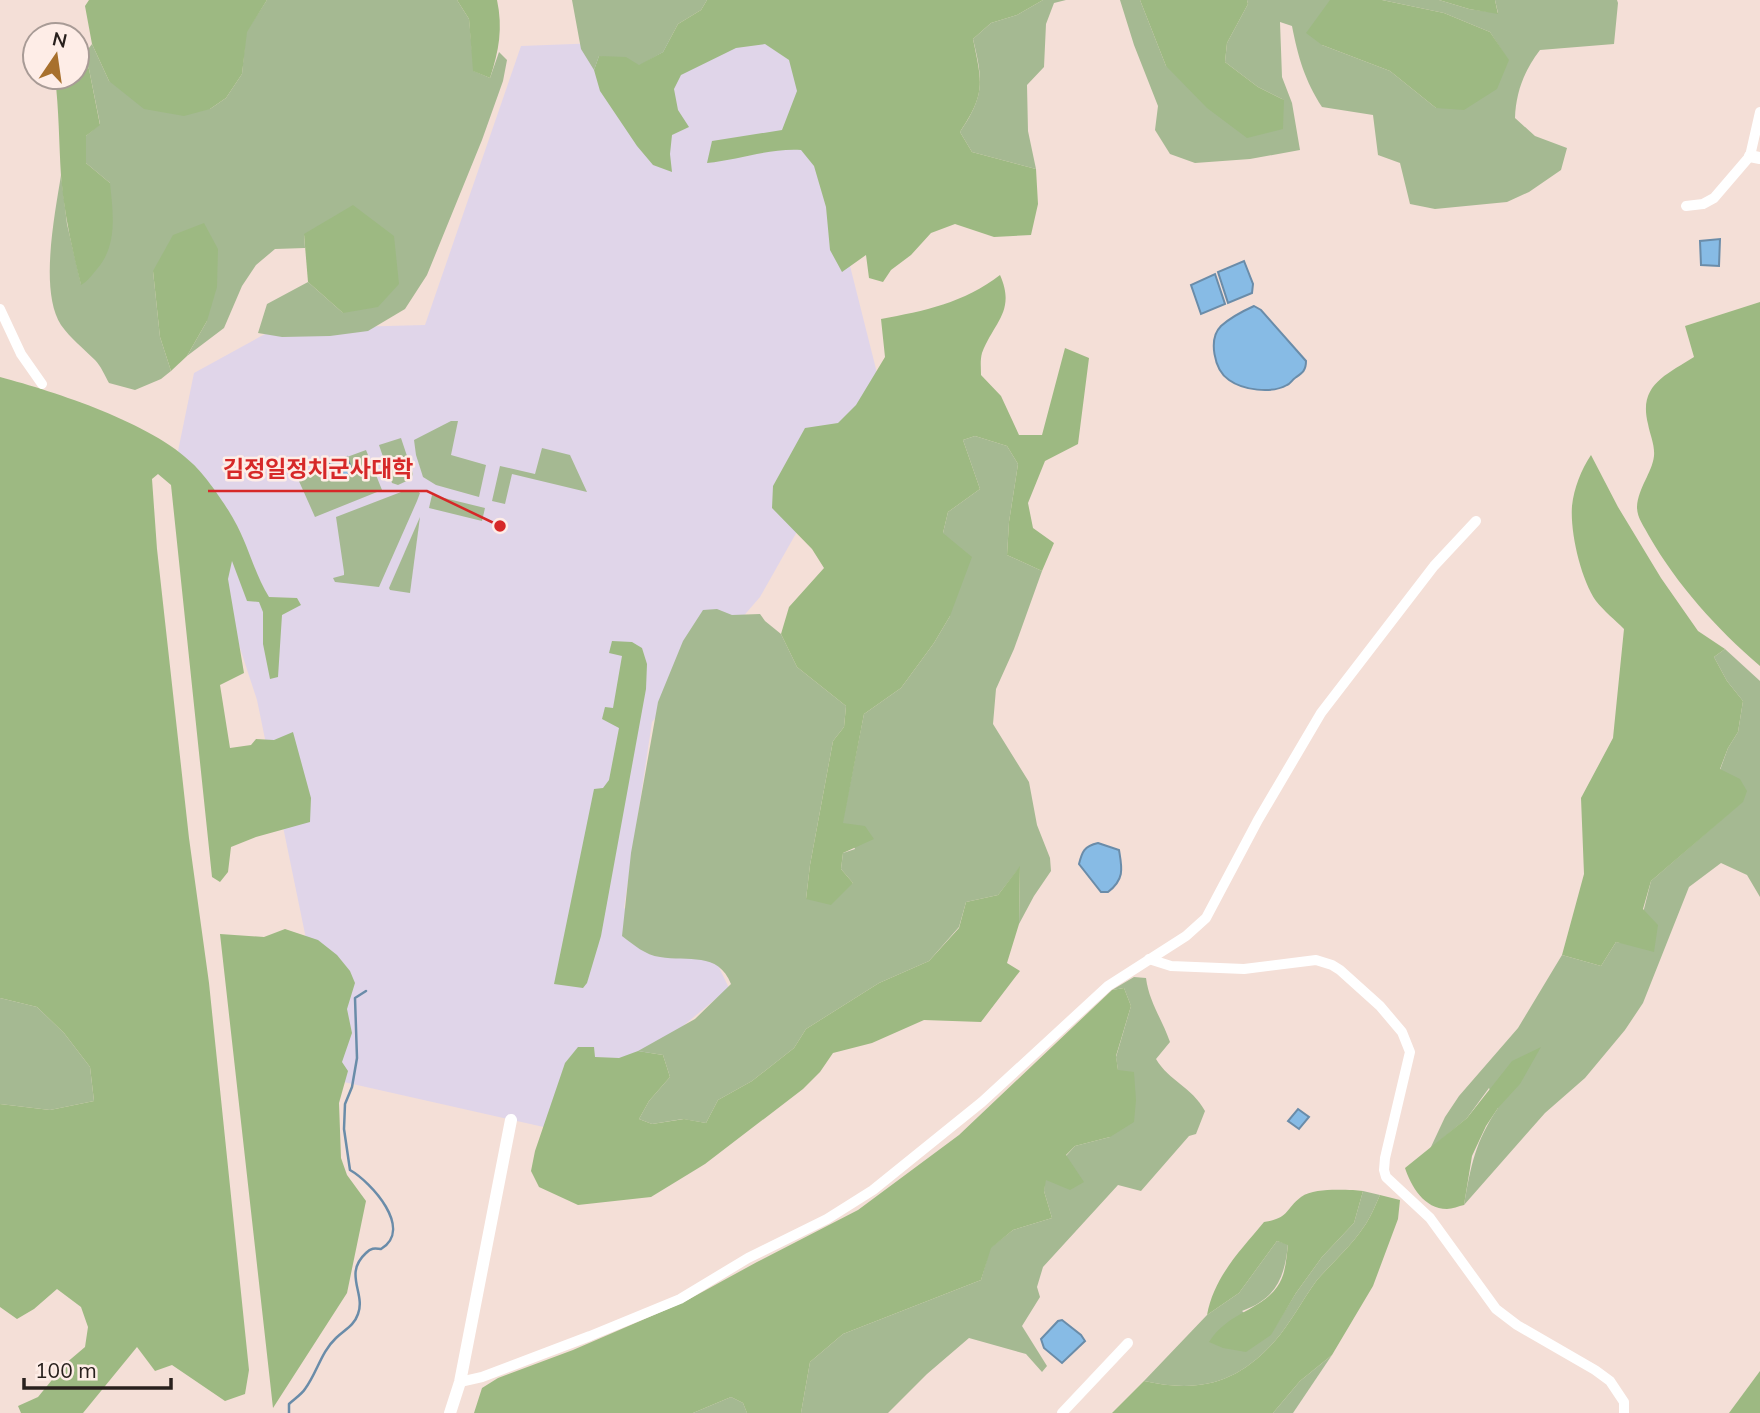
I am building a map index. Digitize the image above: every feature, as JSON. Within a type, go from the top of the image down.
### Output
[{"type":"street","points":[[1686,206],[1703,204],[1714,198],[1755,157],[1760,112]]},
{"type":"street","points":[[0,309],[21,354],[42,384]]},
{"type":"street","points":[[460,1382],[482,1377],[680,1299],[748,1258],[838,1212],[873,1190],[982,1102],[1108,986],[1186,936],[1206,918],[1258,820],[1321,713],[1434,566],[1476,521]]},
{"type":"street","points":[[1149,959],[1171,966],[1244,969],[1316,960],[1340,970],[1380,1006],[1402,1032],[1410,1052],[1385,1158],[1386,1177],[1430,1218],[1496,1309],[1517,1325],[1610,1381],[1624,1402],[1624,1413]]},
{"type":"street","points":[[450,1413],[460,1382],[511,1120]]},
{"type":"street","points":[[1062,1413],[1128,1343]]},
{"type":"shaded area","points":[[787,36],[880,385],[760,597],[652,722],[624,908],[715,959],[729,988],[557,1130],[335,1080],[257,700],[177,456],[194,373],[274,329],[425,325],[521,46]]},
{"type":"green space","points":[[89,0],[267,0],[247,32],[242,74],[226,98],[210,109],[184,116],[144,109],[109,81],[92,44],[91,21],[88,21],[85,6]]},
{"type":"green space","points":[[267,0],[457,0],[469,19],[474,71],[490,78],[499,52],[507,60],[503,81],[482,140],[427,275],[405,309],[368,331],[330,336],[282,337],[258,333],[267,304],[308,282],[343,313],[304,234],[305,248],[275,249],[256,265],[242,286],[224,328],[187,356],[207,321],[153,271],[160,337],[171,371],[161,379],[135,390],[109,383],[97,362],[61,325],[54,310],[51,293],[50,252],[61,175],[67,224],[81,284],[110,183],[86,163],[86,136],[100,124],[91,79],[91,45],[109,81],[210,109],[226,98],[242,74],[246,32]]},
{"type":"green space","points":[[457,0],[497,0],[499,39],[490,78],[473,71],[469,19]]},
{"type":"green space","points":[[572,0],[707,0],[701,10],[678,24],[663,52],[639,66],[599,56],[594,70],[581,49]]},
{"type":"green space","points":[[707,0],[1043,0],[1017,15],[991,23],[973,39],[980,87],[974,107],[960,132],[972,152],[1036,169],[1038,204],[1031,235],[994,237],[955,224],[931,233],[911,255],[891,270],[883,282],[869,278],[866,255],[842,272],[830,250],[826,207],[814,166],[801,150],[777,151],[707,163],[712,141],[782,130],[797,91],[789,60],[765,44],[736,48],[681,75],[674,89],[678,110],[689,127],[672,135],[672,172],[653,165],[600,91],[594,70],[599,56],[626,57],[639,65],[663,52],[678,24],[701,10]]},
{"type":"green space","points":[[1043,0],[1066,0],[1054,3],[1046,24],[1044,67],[1027,85],[1028,131],[1036,169],[972,152],[960,132],[974,108],[980,87],[973,39],[991,23],[1017,15]]},
{"type":"green space","points":[[1120,0],[1140,0],[1166,66],[1284,100],[1258,87],[1225,62],[1227,43],[1248,4],[1247,0],[1337,0],[1330,1],[1322,45],[1390,71],[1436,108],[1508,60],[1490,32],[1444,13],[1382,0],[1439,0],[1469,9],[1498,13],[1495,0],[1617,0],[1618,3],[1614,44],[1540,50],[1522,82],[1515,118],[1535,136],[1567,148],[1561,170],[1529,192],[1507,202],[1435,209],[1410,204],[1400,163],[1378,155],[1373,115],[1322,107],[1303,68],[1292,26],[1280,22],[1282,77],[1292,103],[1300,150],[1250,159],[1195,163],[1170,154],[1155,130],[1158,106]]},
{"type":"green space","points":[[1140,0],[1247,0],[1248,4],[1227,43],[1225,62],[1258,87],[1284,100],[1283,129],[1247,138],[1207,108],[1166,66]]},
{"type":"green space","points":[[1330,0],[1382,0],[1444,13],[1490,32],[1509,60],[1497,89],[1464,110],[1436,108],[1390,71],[1322,45],[1306,33]]},
{"type":"green space","points":[[1439,0],[1495,0],[1498,14],[1469,9]]},
{"type":"green space","points":[[91,79],[100,125],[86,136],[86,163],[110,183],[113,217],[108,250],[104,260],[81,285],[62,190],[56,91],[91,91]]},
{"type":"green space","points":[[353,205],[394,236],[399,284],[378,307],[343,313],[308,282],[304,234]]},
{"type":"green space","points":[[204,223],[218,249],[217,287],[207,321],[187,356],[171,371],[160,337],[153,271],[173,235]]},
{"type":"green space","points":[[1000,275],[1006,298],[1002,316],[982,353],[981,375],[1001,396],[1019,435],[1042,435],[1065,348],[1089,358],[1078,444],[1045,461],[1028,503],[1033,528],[1054,543],[1042,571],[1007,555],[1018,464],[1007,446],[975,436],[963,440],[980,489],[948,512],[943,533],[972,557],[950,616],[934,643],[901,688],[864,714],[843,823],[865,826],[874,839],[843,853],[841,869],[853,883],[831,905],[806,899],[833,741],[844,727],[846,706],[797,667],[781,634],[789,607],[824,568],[812,549],[772,508],[773,486],[805,428],[838,423],[856,405],[885,357],[881,319],[928,309],[958,299]]},
{"type":"green space","points":[[1760,302],[1760,666],[1728,637],[1685,589],[1649,536],[1639,518],[1637,507],[1654,456],[1646,411],[1647,400],[1657,383],[1694,357],[1685,326]]},
{"type":"green space","points":[[0,377],[75,400],[129,422],[175,449],[198,469],[226,506],[269,597],[297,598],[301,605],[282,615],[278,677],[270,679],[263,644],[263,612],[259,602],[247,601],[232,561],[228,579],[244,673],[220,685],[230,748],[251,745],[256,739],[274,740],[293,732],[311,798],[310,822],[231,847],[228,872],[220,882],[212,877],[171,485],[158,474],[152,479],[157,549],[189,838],[209,983],[249,1370],[245,1394],[225,1401],[172,1365],[155,1371],[137,1347],[83,1413],[21,1413],[18,1406],[38,1397],[65,1364],[85,1347],[88,1327],[81,1307],[57,1289],[34,1309],[17,1319],[0,1307],[0,1104],[50,1110],[94,1101],[90,1067],[64,1033],[37,1007],[0,998]]},
{"type":"green space","points":[[451,421],[458,421],[451,455],[486,465],[479,497],[436,485],[423,477],[414,440]]},
{"type":"green space","points":[[975,436],[1007,446],[1018,464],[1007,555],[1042,571],[1014,649],[996,689],[993,724],[1029,782],[1037,825],[1050,858],[1051,871],[1019,924],[1020,867],[998,895],[966,902],[959,927],[929,961],[879,983],[806,1029],[794,1048],[752,1081],[718,1100],[706,1123],[683,1119],[652,1124],[639,1119],[649,1101],[670,1077],[663,1055],[638,1051],[695,1019],[731,984],[725,974],[710,962],[655,956],[622,936],[631,853],[658,702],[683,641],[703,610],[717,609],[732,615],[760,614],[781,634],[797,667],[846,706],[844,727],[833,741],[806,899],[853,883],[841,869],[843,853],[855,849],[842,824],[864,714],[901,688],[950,616],[943,533],[948,512],[980,489],[963,440]]},
{"type":"green space","points":[[401,438],[413,474],[411,479],[398,485],[392,483],[379,445]]},
{"type":"green space","points":[[542,448],[570,455],[587,492],[512,474],[505,504],[492,501],[500,466],[535,474]]},
{"type":"green space","points":[[366,450],[382,490],[315,517],[298,479],[324,466],[328,476],[334,480],[348,475],[352,469],[347,457]]},
{"type":"green space","points":[[1591,455],[1618,507],[1661,578],[1698,631],[1725,649],[1714,657],[1727,681],[1743,701],[1738,732],[1720,769],[1740,779],[1747,791],[1743,802],[1651,881],[1643,909],[1658,925],[1654,952],[1616,942],[1601,966],[1562,955],[1584,874],[1581,798],[1613,738],[1624,629],[1596,601],[1581,568],[1575,542],[1573,499],[1578,479]]},
{"type":"green space","points":[[416,490],[420,493],[417,501],[379,587],[335,582],[333,578],[344,575],[336,517],[401,492]]},
{"type":"green space","points":[[432,495],[485,508],[482,521],[429,508]]},
{"type":"green space","points":[[420,517],[410,593],[390,590],[389,588]]},
{"type":"green space","points":[[612,641],[632,642],[642,648],[647,664],[646,689],[601,936],[587,983],[583,988],[554,984],[594,789],[603,788],[609,780],[619,728],[602,719],[605,707],[613,708],[622,656],[609,653]]},
{"type":"green space","points":[[1725,649],[1760,681],[1760,897],[1747,875],[1721,863],[1689,887],[1643,1003],[1625,1030],[1585,1078],[1545,1113],[1464,1205],[1475,1154],[1498,1108],[1489,1088],[1467,1118],[1430,1149],[1445,1117],[1459,1096],[1518,1028],[1562,955],[1601,966],[1616,942],[1635,945],[1651,881],[1743,801],[1720,770],[1728,748],[1738,732],[1743,701],[1727,681],[1714,657]]},
{"type":"green space","points":[[1020,866],[1019,924],[1007,963],[1020,971],[981,1022],[924,1020],[872,1043],[833,1053],[820,1072],[803,1089],[705,1164],[651,1197],[578,1205],[539,1187],[531,1171],[535,1151],[565,1063],[578,1047],[594,1047],[595,1057],[619,1058],[638,1051],[663,1055],[670,1077],[649,1101],[639,1119],[652,1124],[684,1119],[706,1123],[718,1100],[752,1081],[794,1048],[806,1029],[879,983],[929,961],[959,928],[966,902],[998,895]]},
{"type":"green space","points":[[285,929],[318,940],[337,955],[350,971],[355,983],[347,1009],[352,1033],[342,1062],[348,1071],[339,1103],[341,1158],[347,1175],[366,1201],[347,1293],[273,1408],[220,934],[264,937]]},
{"type":"green space","points":[[1134,977],[1146,978],[1153,1003],[1170,1042],[1156,1059],[1167,1073],[1194,1096],[1205,1111],[1196,1134],[1189,1136],[1141,1191],[1118,1185],[1043,1267],[1037,1287],[1040,1297],[1022,1326],[1047,1366],[1042,1372],[1026,1354],[969,1338],[927,1374],[888,1413],[801,1413],[810,1362],[843,1334],[981,1280],[990,1248],[1013,1230],[1052,1218],[1044,1191],[1045,1179],[1075,1146],[1110,1137],[1118,1070],[1116,1057],[1131,1006],[1124,988],[1112,990]]},
{"type":"green space","points":[[1124,988],[1131,1006],[1116,1056],[1118,1070],[1134,1072],[1134,1122],[1110,1137],[1075,1146],[1066,1155],[1084,1182],[1070,1190],[1046,1180],[1044,1191],[1052,1218],[1013,1230],[991,1248],[981,1280],[843,1334],[810,1362],[801,1413],[747,1413],[743,1403],[731,1397],[693,1413],[474,1413],[482,1388],[498,1378],[573,1350],[684,1302],[858,1210],[959,1135],[1112,990]]},
{"type":"green space","points":[[0,998],[37,1007],[64,1033],[90,1067],[94,1101],[50,1110],[0,1104]]},
{"type":"green space","points":[[1541,1047],[1520,1084],[1486,1126],[1472,1156],[1464,1205],[1447,1209],[1425,1201],[1415,1189],[1405,1168],[1467,1118],[1512,1061]]},
{"type":"green space","points":[[1326,1190],[1363,1191],[1354,1223],[1322,1257],[1271,1335],[1246,1352],[1223,1348],[1209,1342],[1225,1324],[1262,1302],[1280,1282],[1288,1245],[1277,1241],[1239,1293],[1207,1315],[1210,1301],[1222,1277],[1264,1222],[1283,1216],[1306,1194]]},
{"type":"green space","points":[[1363,1191],[1380,1195],[1366,1224],[1317,1280],[1280,1335],[1260,1356],[1245,1368],[1215,1382],[1182,1386],[1144,1381],[1207,1315],[1239,1293],[1277,1241],[1288,1244],[1277,1285],[1263,1300],[1242,1311],[1270,1335],[1322,1257],[1354,1223]]},
{"type":"green space","points":[[1380,1195],[1400,1200],[1398,1219],[1373,1286],[1332,1355],[1300,1381],[1273,1413],[1112,1413],[1144,1381],[1182,1386],[1215,1382],[1245,1368],[1260,1356],[1280,1335],[1317,1280],[1358,1235]]},
{"type":"green space","points":[[1332,1355],[1293,1413],[1273,1413],[1300,1381]]},
{"type":"green space","points":[[1760,1371],[1760,1413],[1729,1413]]},
{"type":"green space","points":[[731,1397],[743,1403],[747,1413],[693,1413]]},
{"type":"water","points":[[1720,239],[1719,266],[1701,265],[1700,241]]},
{"type":"water","points":[[1244,261],[1253,284],[1252,293],[1228,303],[1218,272]]},
{"type":"water","points":[[1215,274],[1225,304],[1201,314],[1191,285]]},
{"type":"water","points":[[1254,306],[1261,310],[1306,361],[1302,373],[1280,388],[1257,390],[1242,386],[1229,380],[1216,362],[1214,346],[1221,326]]},
{"type":"water","points":[[347,457],[352,470],[348,475],[334,480],[328,476],[324,466]]},
{"type":"water","points":[[1098,843],[1119,850],[1120,878],[1108,892],[1101,892],[1079,864],[1084,850]]},
{"type":"water","points":[[1298,1109],[1309,1117],[1299,1129],[1288,1121]]},
{"type":"water","points":[[1062,1320],[1085,1341],[1062,1363],[1044,1348],[1041,1339]]},
{"type":"waterway","points":[[289,1413],[289,1404],[305,1389],[327,1350],[358,1314],[360,1306],[355,1276],[359,1261],[369,1250],[381,1249],[390,1240],[393,1230],[386,1206],[378,1195],[350,1170],[344,1129],[345,1104],[352,1087],[357,1058],[355,998],[366,991]]},
{"type":"place","name":"김정일정치군사대학","points":[[500,526]]}]
